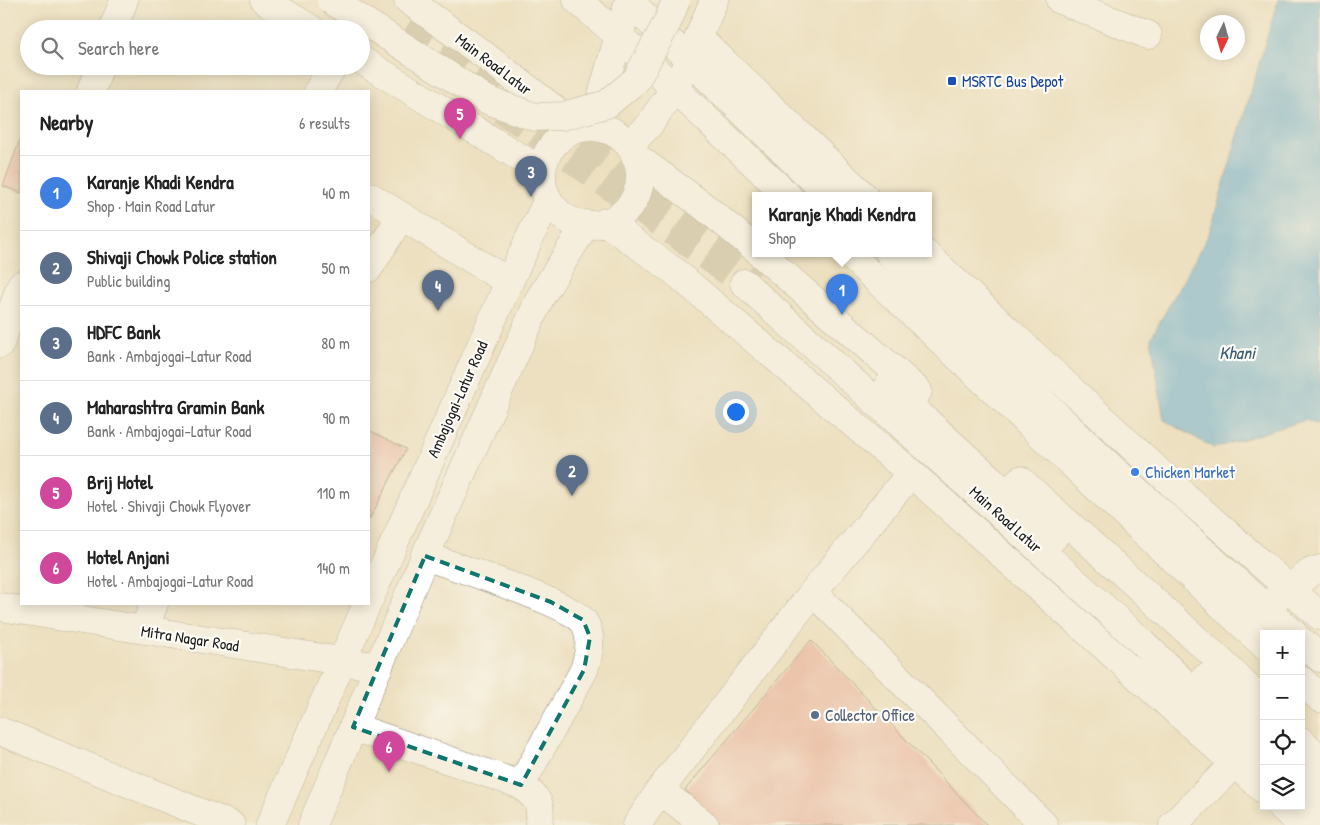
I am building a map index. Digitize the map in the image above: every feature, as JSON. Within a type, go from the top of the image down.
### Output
[{"type":"main road","points":[[116,20],[124,0]]},
{"type":"main road","points":[[264,0],[296,20]]},
{"type":"main road","points":[[331,0],[362,20]]},
{"type":"main road","name":"Main Road Latur","points":[[408,0],[586,128]]},
{"type":"main road","points":[[577,0],[618,35],[784,192]]},
{"type":"main road","points":[[586,128],[629,0],[652,24],[694,49],[859,192]]},
{"type":"main road","points":[[370,25],[487,100],[535,117],[563,116],[607,104],[636,80],[668,22],[676,0]]},
{"type":"main road","points":[[632,150],[674,89],[694,49],[714,0]]},
{"type":"main road","points":[[1060,0],[1148,35]]},
{"type":"main road","points":[[694,49],[826,192]]},
{"type":"main road","points":[[370,66],[542,171]]},
{"type":"main road","points":[[91,90],[97,75]]},
{"type":"main road","points":[[319,90],[328,75]]},
{"type":"main road","points":[[1260,700],[1227,667],[1004,466],[755,264],[702,205],[632,150],[613,132],[586,128],[570,132],[554,144],[548,152],[542,171],[542,180],[548,199],[553,207],[568,219],[596,223],[674,271],[911,473],[1260,786]]},
{"type":"main road","points":[[312,825],[425,556],[540,298],[596,223],[621,214],[633,200],[639,183],[640,173],[632,150]]},
{"type":"main road","points":[[370,197],[509,282]]},
{"type":"main road","name":"Ambajogai-Latur Road","points":[[370,598],[509,282],[548,199]]},
{"type":"main road","points":[[370,266],[401,216]]},
{"type":"main road","points":[[852,257],[1254,636],[1265,607],[1311,572],[1320,569]]},
{"type":"main road","points":[[893,257],[1100,457],[1290,630]]},
{"type":"main road","points":[[929,257],[1186,497],[1320,616]]},
{"type":"main road","name":"Main Road Latur","points":[[755,264],[984,472],[1260,729]]},
{"type":"main road","name":"Main Road Latur","points":[[755,264],[1260,757]]},
{"type":"main road","points":[[0,344],[20,288]]},
{"type":"main road","points":[[638,825],[660,790],[813,592],[911,473]]},
{"type":"main road","points":[[425,556],[551,602],[583,620],[590,637],[589,654],[584,670],[521,785]]},
{"type":"main road","points":[[813,592],[1044,825]]},
{"type":"main road","points":[[144,630],[154,605]]},
{"type":"main road","points":[[270,825],[367,605]]},
{"type":"main road","name":"Mitra Nagar Road","points":[[0,607],[35,608],[144,630],[379,667]]},
{"type":"main road","points":[[1305,645],[1320,658]]},
{"type":"main road","points":[[1305,684],[1320,698]]},
{"type":"main road","points":[[353,727],[521,785],[537,798],[541,813],[540,825]]},
{"type":"main road","points":[[0,731],[231,825]]},
{"type":"main road","points":[[1305,745],[1320,759]]},
{"type":"main road","points":[[1173,825],[1234,763]]},
{"type":"main road","points":[[1305,772],[1320,785]]},
{"type":"main road","points":[[660,790],[705,825]]},
{"type":"main road","points":[[1305,802],[1320,816]]},
{"type":"main road","points":[[1285,810],[1301,825]]},
{"type":"highlighted area","points":[[425,556],[551,602],[583,620],[590,637],[584,670],[521,785],[353,727]]},
{"type":"water","name":"Khani","points":[[1278,0],[1320,0],[1320,426],[1306,420],[1214,448],[1164,420],[1151,338],[1209,234]]},
{"type":"building","points":[[20,140],[20,193],[3,186]]},
{"type":"building","points":[[370,431],[406,449],[370,518]]},
{"type":"building","name":"Collector Office","points":[[811,640],[987,825],[723,825],[685,790]]},
{"type":"tunnel","points":[[404,31],[609,158],[760,272]]},
{"type":"tunnel","points":[[501,110],[522,123],[744,283]]},
{"type":"place","name":"MSRTC Bus Depot","points":[[952,81]]},
{"type":"place","name":"Brij Hotel","points":[[460,139]]},
{"type":"place","name":"HDFC Bank","points":[[531,197]]},
{"type":"place","name":"Maharashtra Gramin Bank","points":[[438,311]]},
{"type":"place","name":"Karanje Khadi Kendra","points":[[842,315]]},
{"type":"place","name":"Chicken Market","points":[[1135,472]]},
{"type":"place","name":"Shivaji Chowk Police station","points":[[572,496]]},
{"type":"place","name":"Collector Office","points":[[815,715]]},
{"type":"place","name":"Hotel Anjani","points":[[389,772]]}]
